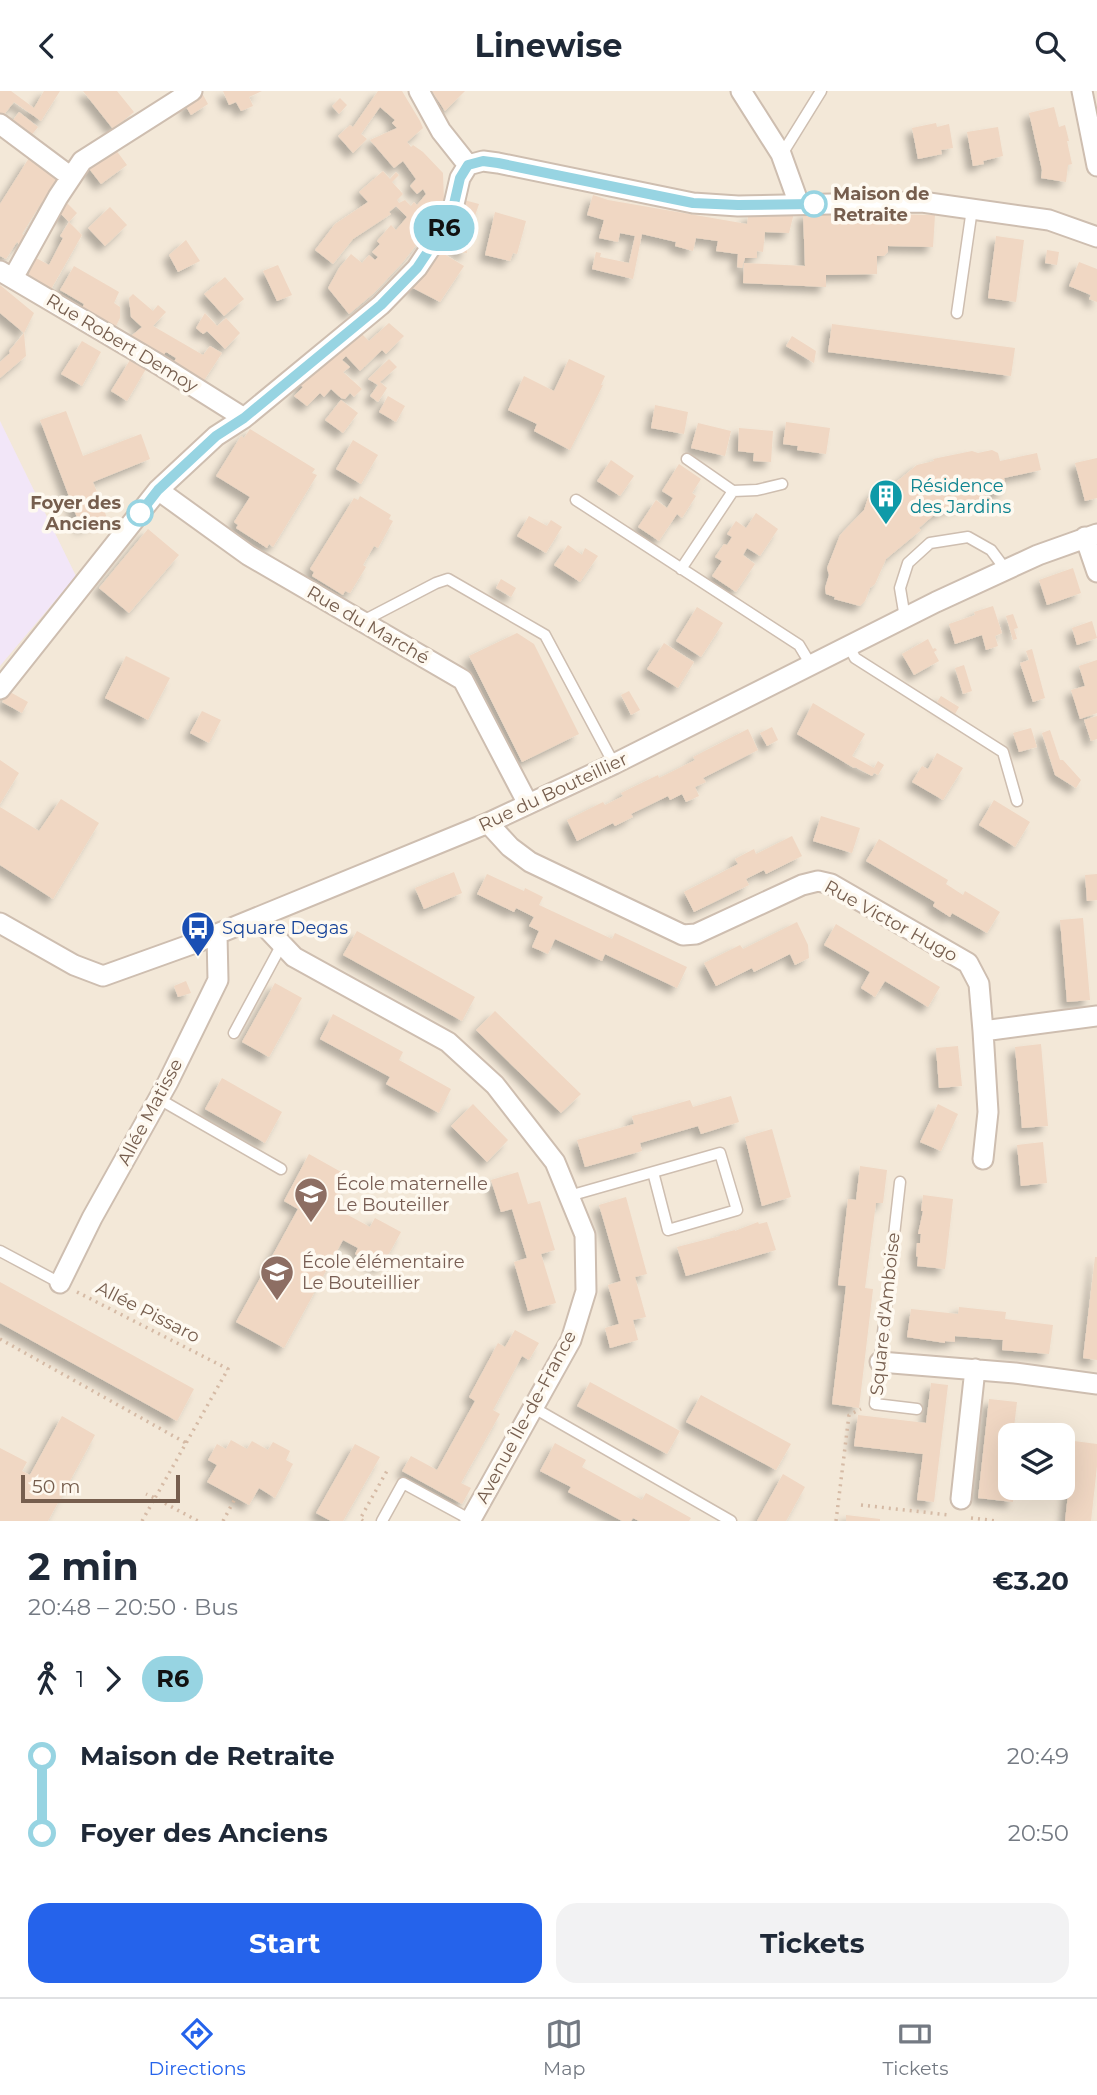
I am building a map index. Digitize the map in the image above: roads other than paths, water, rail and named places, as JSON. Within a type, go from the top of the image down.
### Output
[{"type":"street","points":[[7,274],[82,161],[192,91]]},
{"type":"street","points":[[419,91],[441,131],[468,165]]},
{"type":"street","points":[[741,91],[781,155],[799,204]]},
{"type":"street","points":[[1083,91],[1097,166]]},
{"type":"street","points":[[0,124],[71,177]]},
{"type":"street","points":[[0,689],[158,490],[216,436],[244,418],[381,305],[417,268],[451,217],[460,178],[468,165],[483,161],[498,163],[693,203],[738,205],[922,202],[1049,220],[1097,237]]},
{"type":"street","name":"Rue Robert Demoy","points":[[7,274],[244,418]]},
{"type":"street","name":"Rue du Marché","points":[[158,490],[248,555],[463,681],[528,804]]},
{"type":"street","points":[[1091,536],[1097,572]]},
{"type":"street","name":"Rue du Bouteillier","points":[[0,923],[74,965],[103,976],[217,936],[488,823],[614,764],[905,618],[1038,555],[1091,536]]},
{"type":"street","name":"Rue Victor Hugo","points":[[488,823],[510,847],[530,862],[683,935],[696,934],[802,885],[818,881],[831,884],[968,963],[979,984],[983,1031],[988,1112],[983,1159]]},
{"type":"street","name":"Avenue Île-de-France","points":[[258,919],[294,957],[448,1042],[495,1086],[555,1162],[585,1235],[586,1291],[571,1340],[471,1521]]},
{"type":"street","name":"Allée Matisse","points":[[60,1283],[92,1218],[159,1099],[218,981],[217,936]]},
{"type":"street","points":[[983,1031],[1097,1017]]},
{"type":"street","points":[[880,1362],[975,1369],[1097,1384]]},
{"type":"street","points":[[961,1499],[975,1369]]},
{"type":"lane","points":[[781,155],[821,91]]},
{"type":"lane","points":[[957,313],[972,209]]},
{"type":"lane","points":[[687,459],[733,491],[757,490],[782,484]]},
{"type":"lane","points":[[681,569],[733,491]]},
{"type":"lane","points":[[576,500],[799,645],[811,665]]},
{"type":"lane","points":[[905,618],[900,588],[908,563],[930,543],[968,537],[991,550],[1006,570]]},
{"type":"lane","points":[[362,622],[448,579],[545,635],[614,764]]},
{"type":"lane","points":[[849,646],[855,658],[1003,752],[1017,801]]},
{"type":"lane","points":[[234,1033],[282,944]]},
{"type":"lane","points":[[159,1099],[281,1169]]},
{"type":"lane","points":[[569,1196],[653,1172],[720,1153],[737,1210],[668,1230],[653,1172]]},
{"type":"lane","name":"Square d'Amboise","points":[[900,1182],[875,1403],[917,1409]]},
{"type":"lane","points":[[0,1251],[60,1283]]},
{"type":"lane","points":[[534,1408],[732,1521]]},
{"type":"lane","points":[[382,1521],[403,1483],[471,1521]]},
{"type":"place","name":"Maison de Retraite","points":[[814,204]]},
{"type":"place","name":"Foyer des Anciens","points":[[140,513]]},
{"type":"place","name":"Résidence des Jardins","points":[[886,526]]},
{"type":"place","name":"Square Degas","points":[[198,958]]},
{"type":"place","name":"École maternelle Le Bouteiller","points":[[311,1224]]},
{"type":"place","name":"École élémentaire Le Bouteillier","points":[[277,1302]]}]
